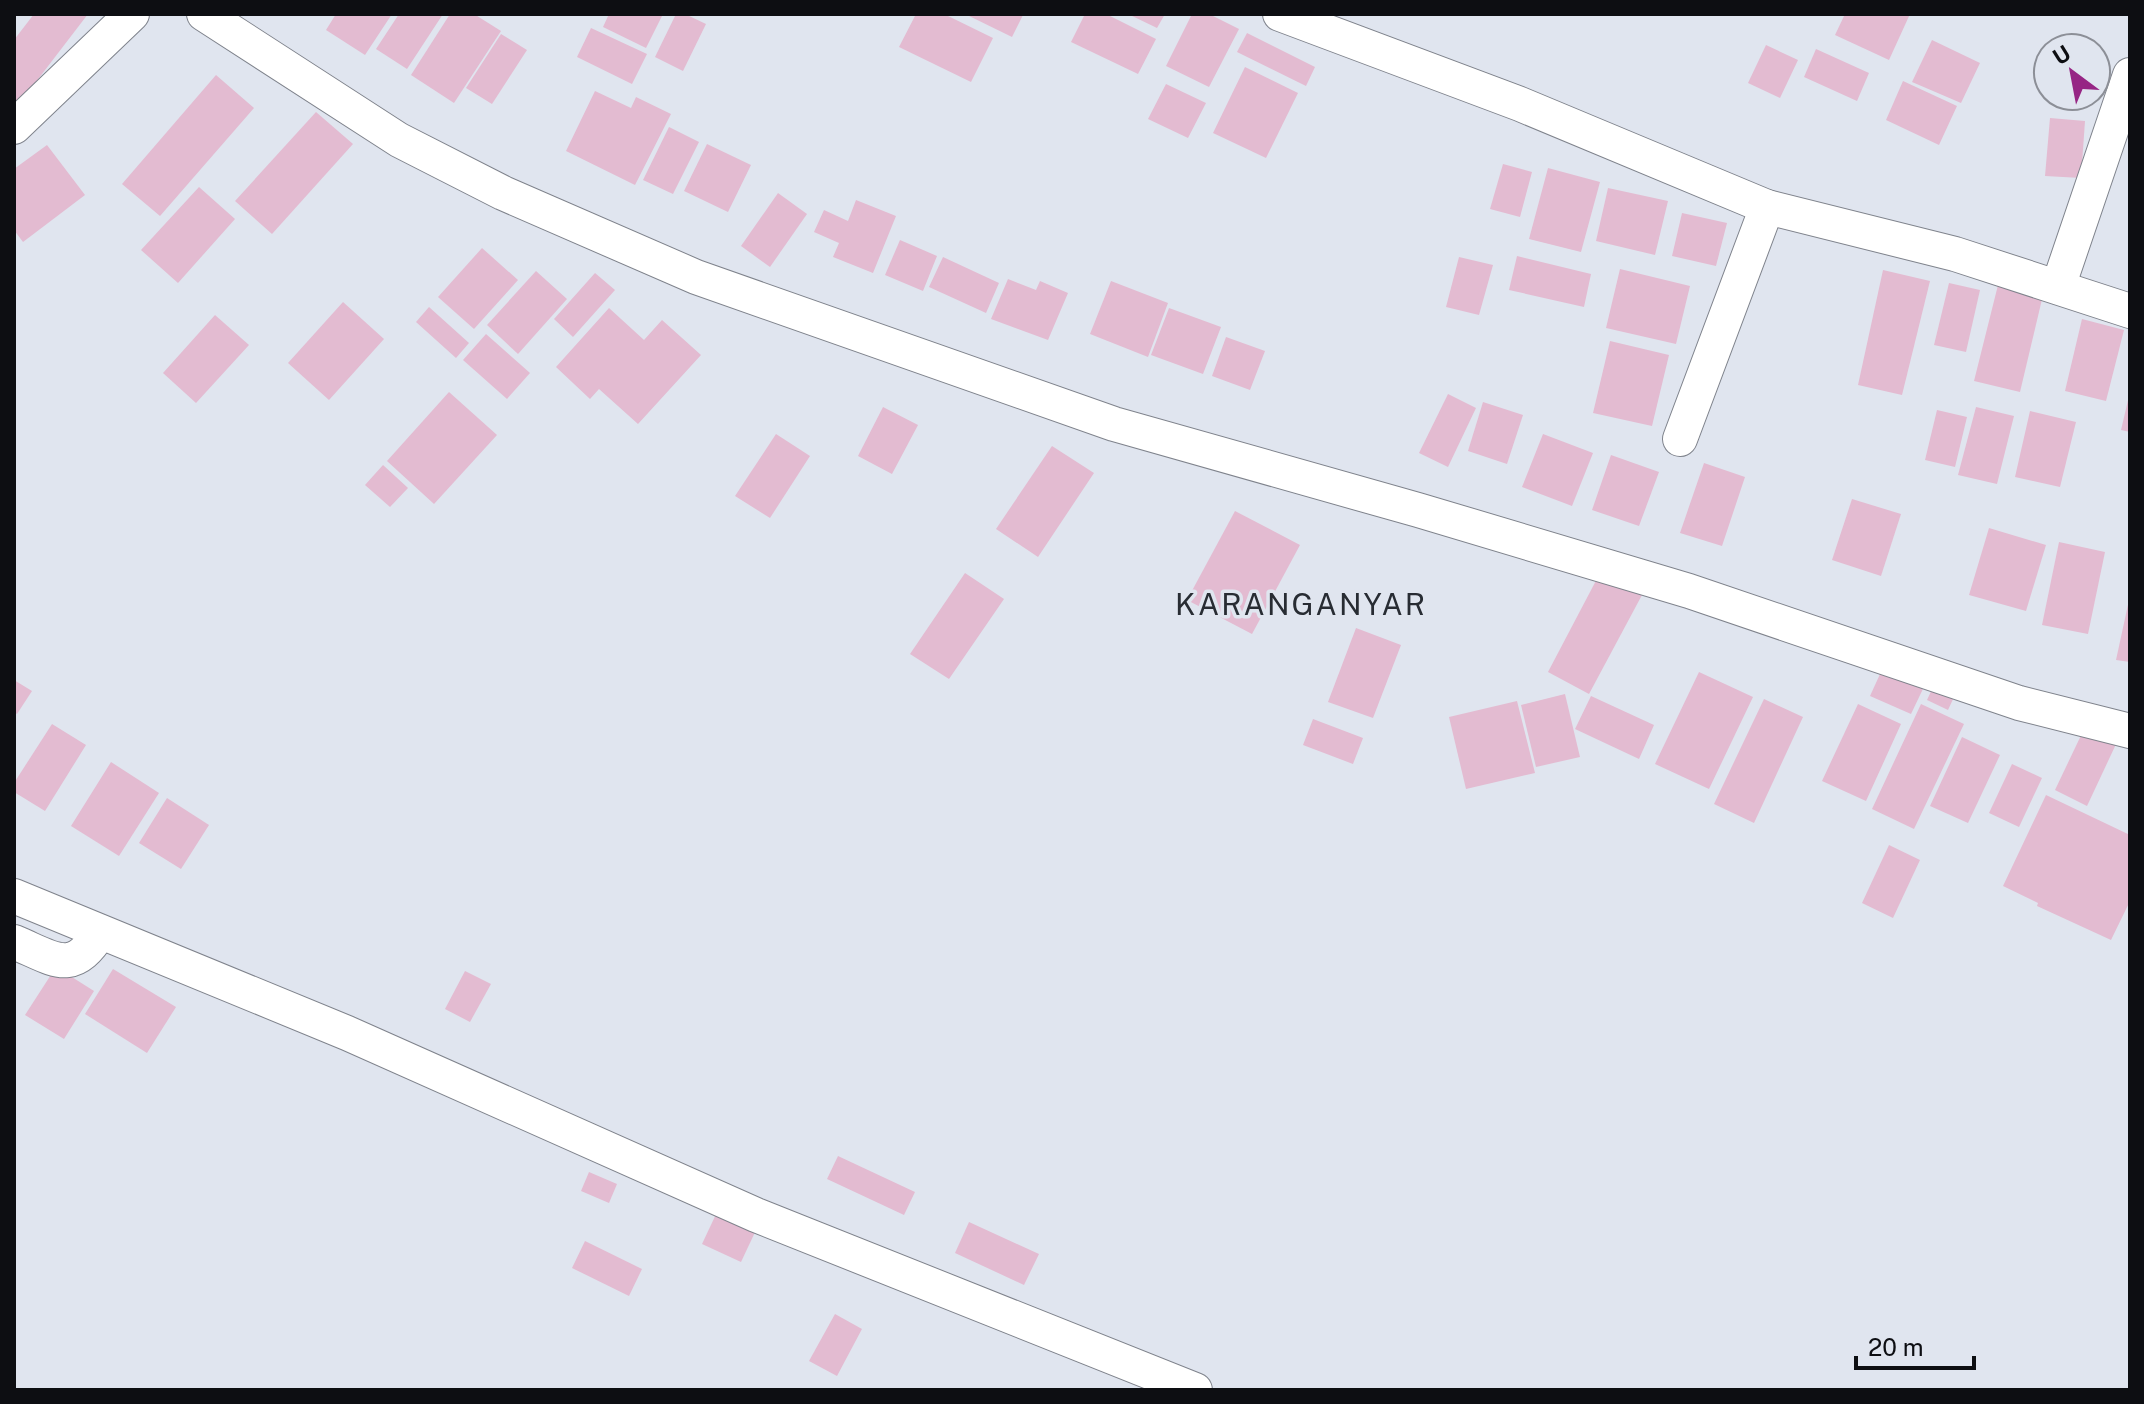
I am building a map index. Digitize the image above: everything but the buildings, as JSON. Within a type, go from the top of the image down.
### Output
[{"type":"street","points":[[14,127],[132,14]]},
{"type":"street","points":[[204,14],[399,140],[503,193],[696,277],[1114,424],[1674,586],[2019,703],[2130,731]]},
{"type":"street","points":[[1280,14],[1520,104],[1767,207],[1955,254],[2130,311]]},
{"type":"street","points":[[2058,287],[2130,75]]},
{"type":"street","points":[[1680,439],[1767,207]]},
{"type":"street","points":[[14,896],[347,1033],[756,1215],[1195,1390]]},
{"type":"street","points":[[14,942],[58,960],[68,960],[82,956],[100,932]]},
{"type":"district","name":"KARANGANYAR","points":[[1301,605]]}]
